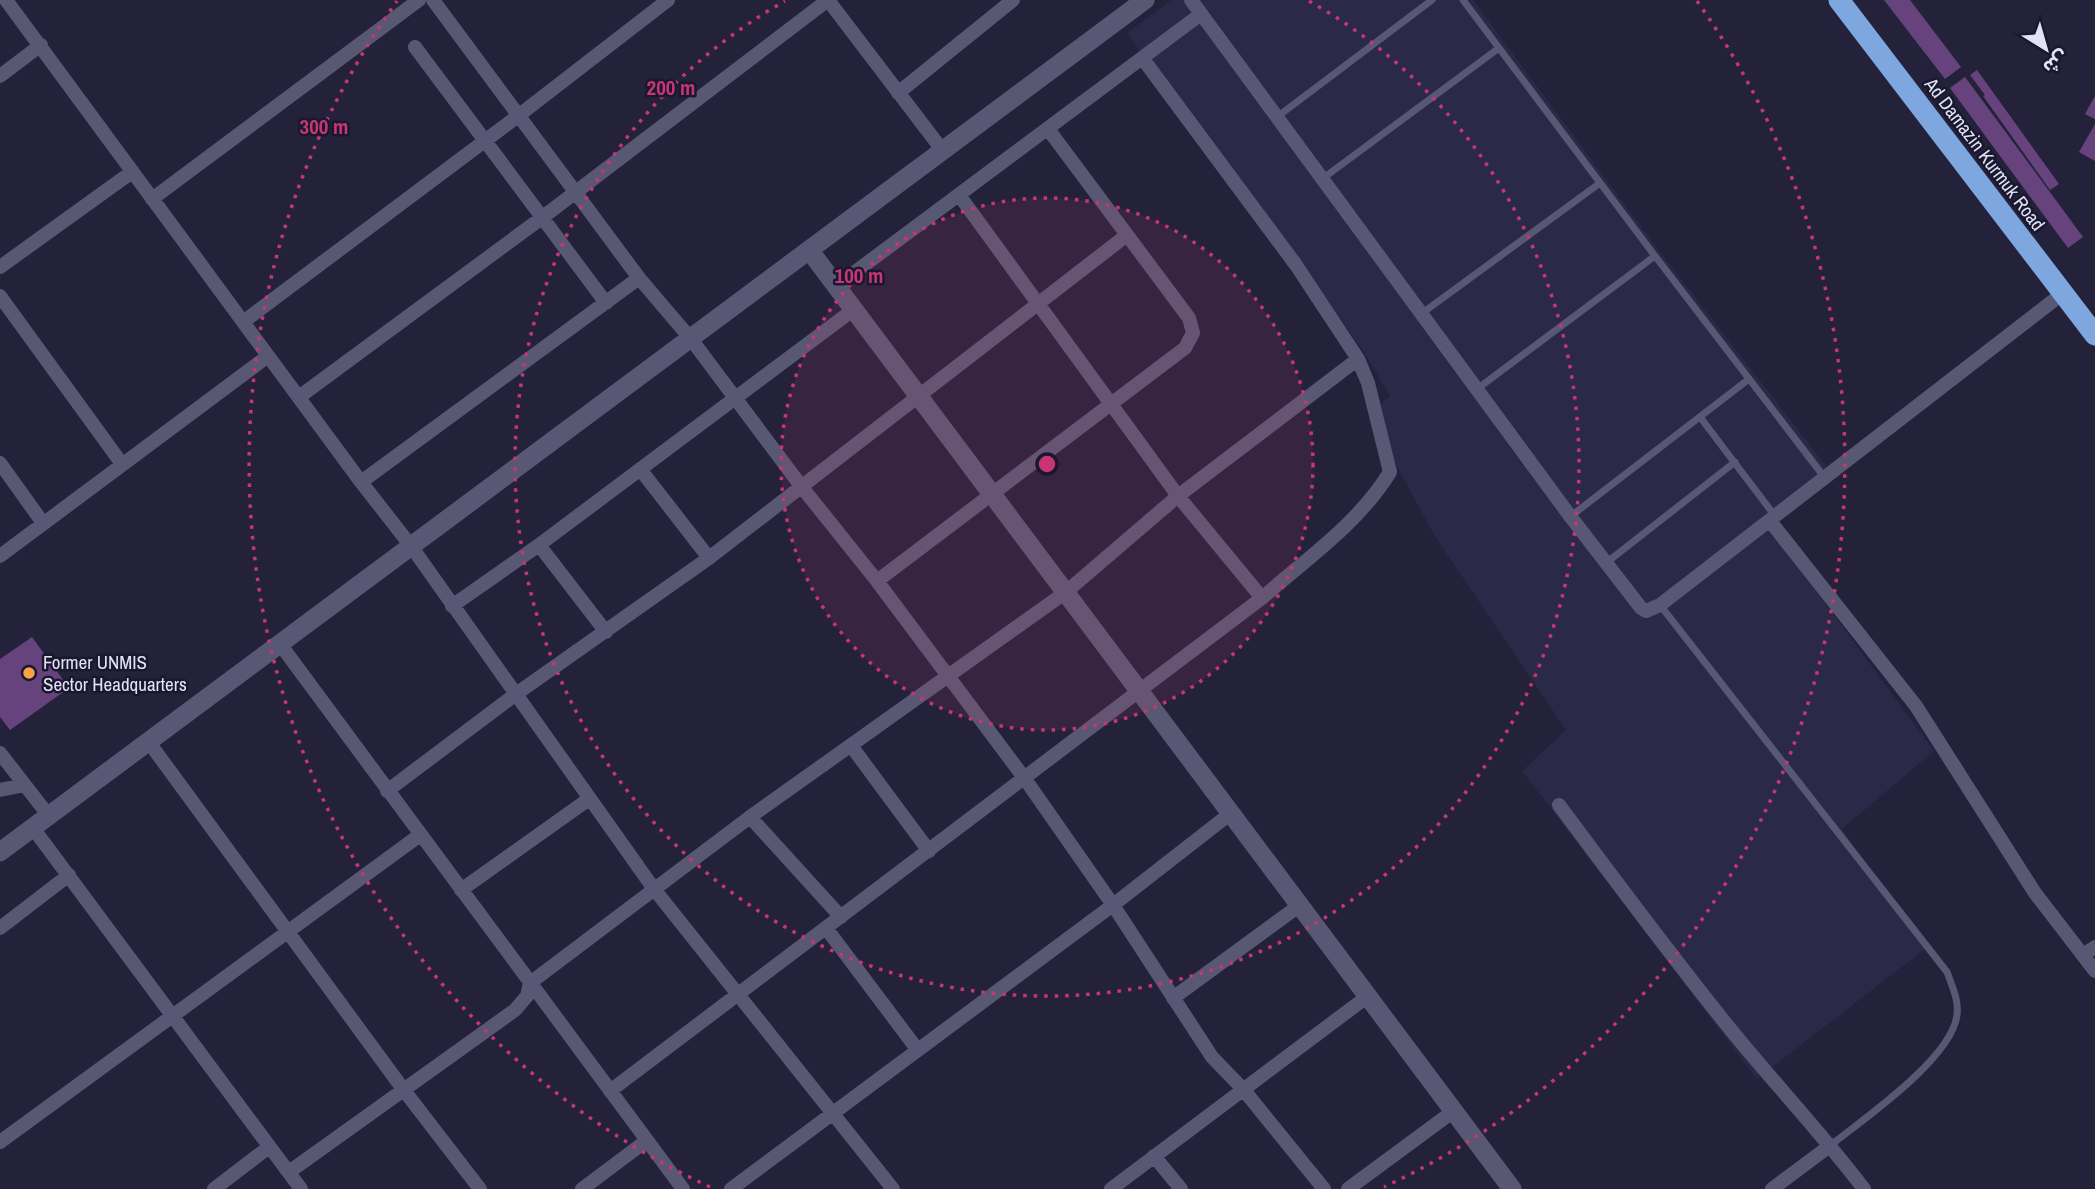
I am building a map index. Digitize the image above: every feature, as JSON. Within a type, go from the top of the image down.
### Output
[{"type":"highway","name":"Ad Damazin Kurmuk Road","points":[[1839,0],[2095,335]]},
{"type":"street","points":[[6,0],[411,546],[653,890],[894,1189]]},
{"type":"street","points":[[152,199],[419,0]]},
{"type":"street","points":[[243,322],[668,0]]},
{"type":"street","points":[[299,397],[543,217],[828,0],[943,151]]},
{"type":"street","points":[[898,93],[1013,0]]},
{"type":"street","points":[[0,852],[1145,0]]},
{"type":"street","points":[[1191,0],[1570,516],[1641,608],[1648,612],[1660,606],[2062,294]]},
{"type":"street","points":[[436,1],[639,278],[691,338],[1025,779],[1113,905],[1212,1057],[1243,1089],[1324,1189]]},
{"type":"street","points":[[835,287],[1201,14]]},
{"type":"street","points":[[0,76],[41,45]]},
{"type":"street","points":[[415,47],[606,303]]},
{"type":"street","points":[[610,1091],[1262,598],[1377,495],[1390,472],[1368,383],[1358,359],[1296,265],[1143,59]]},
{"type":"street","points":[[877,581],[1185,348],[1193,333],[1189,318],[1048,129]]},
{"type":"street","points":[[0,267],[132,172]]},
{"type":"street","points":[[959,195],[1178,496],[1262,598]]},
{"type":"street","points":[[387,791],[516,694],[709,558],[1127,235]]},
{"type":"street","points":[[810,251],[1512,1189]]},
{"type":"street","points":[[361,482],[639,278]]},
{"type":"street","points":[[0,296],[122,464]]},
{"type":"street","points":[[452,606],[539,545],[853,310]]},
{"type":"street","points":[[0,556],[268,356]]},
{"type":"street","points":[[289,1172],[515,1010],[527,996],[530,983],[750,817],[852,747],[1066,592],[1178,496],[1358,359]]},
{"type":"street","points":[[0,463],[43,523]]},
{"type":"street","points":[[640,469],[709,558]]},
{"type":"street","points":[[1773,519],[1916,706],[2035,893],[2089,951],[2095,971]]},
{"type":"street","points":[[539,545],[606,632]]},
{"type":"street","points":[[279,644],[683,1189]]},
{"type":"street","points":[[148,741],[403,1089],[480,1189]]},
{"type":"street","points":[[852,747],[929,851]]},
{"type":"street","points":[[0,753],[25,785],[69,875],[301,1189]]},
{"type":"street","points":[[0,790],[25,785]]},
{"type":"street","points":[[461,890],[589,799]]},
{"type":"street","points":[[1559,804],[1633,905],[1728,1026],[1831,1146],[1864,1189]]},
{"type":"street","points":[[731,1189],[1113,905],[1231,813]]},
{"type":"street","points":[[750,817],[841,918]]},
{"type":"street","points":[[0,1142],[420,835]]},
{"type":"street","points":[[0,928],[69,875]]},
{"type":"street","points":[[1173,998],[1300,905]]},
{"type":"street","points":[[826,928],[917,1049]]},
{"type":"street","points":[[1111,1189],[1368,996]]},
{"type":"street","points":[[1348,1189],[1455,1110]]},
{"type":"street","points":[[582,1189],[646,1141]]},
{"type":"street","points":[[1772,1189],[1831,1146]]},
{"type":"street","points":[[214,1189],[270,1147]]},
{"type":"street","points":[[1154,1156],[1181,1189]]},
{"type":"lane","points":[[1277,117],[1432,0]]},
{"type":"lane","points":[[1463,0],[1825,478]]},
{"type":"lane","points":[[1322,179],[1499,48]]},
{"type":"lane","points":[[1421,314],[1600,183]]},
{"type":"lane","points":[[1476,389],[1655,256]]},
{"type":"lane","points":[[1570,516],[1749,379]]},
{"type":"lane","points":[[1700,416],[1735,461],[1773,519]]},
{"type":"lane","points":[[1606,564],[1735,461]]},
{"type":"lane","points":[[1660,606],[1947,972],[1956,998],[1957,1015],[1952,1032],[1941,1049],[1893,1095],[1831,1146]]},
{"type":"shaded area","points":[[1171,0],[1473,0],[1660,252],[1827,467],[1762,517],[1934,751],[1842,829],[1925,949],[1757,1079],[1522,771],[1566,730],[1434,535],[1369,414],[1390,396],[1364,352],[1127,33]]},
{"type":"building","points":[[1884,0],[1910,0],[1961,67],[1945,79]]},
{"type":"building","points":[[1977,70],[2059,184],[2050,190],[1970,75]]},
{"type":"building","points":[[1965,77],[2083,237],[2068,248],[1950,88]]},
{"type":"building","points":[[2095,96],[2095,119],[2085,114]]},
{"type":"building","points":[[2095,124],[2095,161],[2079,152]]},
{"type":"building","name":"Former UNMIS Sector Headquarters","points":[[32,637],[69,688],[10,730],[0,717],[0,659]]},
{"type":"place","name":"Former UNMIS Sector Headquarters","points":[[29,673]]}]
